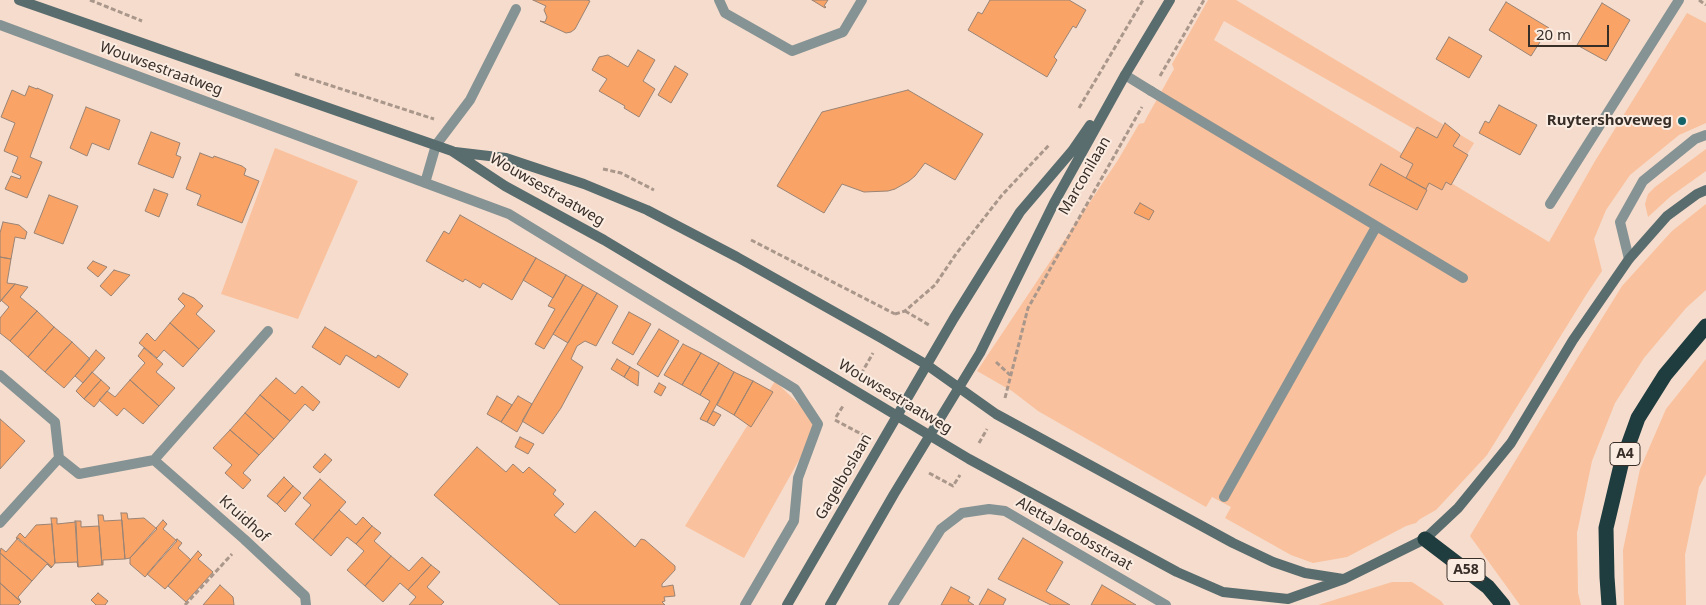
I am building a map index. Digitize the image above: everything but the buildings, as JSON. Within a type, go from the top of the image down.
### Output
[{"type":"highway","name":"A4","points":[[1610,605],[1607,577],[1606,528],[1621,465],[1638,418],[1665,375],[1706,326]]},
{"type":"highway","name":"A58","points":[[1425,539],[1488,587],[1503,605]]},
{"type":"main road","name":"Wouwsestraatweg","points":[[19,0],[452,152],[506,186],[604,240],[930,436],[1177,572],[1223,592],[1288,599],[1344,579],[1425,539]]},
{"type":"main road","name":"Marconilaan","points":[[927,365],[1020,212],[1072,152],[1124,75],[1170,0]]},
{"type":"main road","name":"Marconilaan","points":[[959,389],[1001,312],[1054,203],[1124,75]]},
{"type":"main road","name":"Wouwsestraatweg","points":[[452,152],[506,158],[584,184],[648,210],[737,256],[881,338],[927,365],[996,414],[1233,543],[1273,562],[1305,573],[1344,579]]},
{"type":"main road","points":[[1425,539],[1458,508],[1511,442],[1573,340],[1630,259],[1667,216],[1697,194],[1706,190]]},
{"type":"main road","name":"Gagelboslaan","points":[[787,605],[927,365]]},
{"type":"main road","points":[[830,605],[894,494],[959,389]]},
{"type":"street","points":[[719,0],[725,13],[792,51],[843,32],[862,0]]},
{"type":"street","points":[[1550,204],[1679,0]]},
{"type":"street","points":[[425,183],[436,145],[470,100],[516,9]]},
{"type":"street","name":"Wouwsestraatweg","points":[[1,29],[509,214],[795,388],[818,424]]},
{"type":"street","points":[[1124,75],[1463,278]]},
{"type":"street","points":[[1630,259],[1620,222],[1643,181],[1695,139],[1706,135]]},
{"type":"street","points":[[1224,497],[1376,227]]},
{"type":"street","points":[[0,375],[55,422],[59,458],[79,474],[154,460],[268,331]]},
{"type":"street","name":"Gagelboslaan","points":[[744,605],[794,521],[798,478],[818,424]]},
{"type":"street","points":[[0,523],[59,458]]},
{"type":"street","name":"Kruidhof","points":[[154,460],[304,596],[306,605]]},
{"type":"street","name":"Aletta Jacobsstraat","points":[[894,605],[941,529],[962,513],[989,509],[1006,511],[1166,605]]},
{"type":"path","points":[[1074,115],[1143,0]]},
{"type":"path","name":"Marconilaan","points":[[1010,375],[1028,308],[1204,0]]},
{"type":"path","points":[[1699,0],[1706,5]]},
{"type":"path","points":[[835,419],[895,314],[905,311],[935,285],[956,254],[1002,195],[1052,142]]},
{"type":"path","points":[[185,605],[244,540]]},
{"type":"shaded area","points":[[1208,0],[1236,0],[1474,143],[1465,158],[1224,21],[1214,40],[1549,242],[1595,161],[1687,13],[1706,23],[1706,123],[1679,135],[1630,175],[1606,210],[1594,239],[1602,271],[1487,455],[1436,510],[1416,523],[1406,526],[1347,557],[1313,563],[1291,555],[1225,518],[1231,507],[1212,497],[1206,507],[1038,411],[1012,391],[977,371],[1118,160],[1139,124],[1144,123],[1174,69],[1172,64]]},
{"type":"shaded area","points":[[275,148],[358,181],[298,319],[221,294]]},
{"type":"shaded area","points":[[1706,149],[1706,171],[1671,196],[1648,217],[1645,204],[1648,194]]},
{"type":"shaded area","points":[[1706,204],[1706,290],[1686,308],[1644,358],[1615,403],[1592,461],[1577,533],[1578,593],[1581,605],[1520,605],[1470,536],[1622,286],[1672,231]]},
{"type":"shaded area","points":[[1706,359],[1706,474],[1699,487],[1685,555],[1686,605],[1624,605],[1623,550],[1640,469],[1666,409]]},
{"type":"shaded area","points":[[775,381],[807,412],[815,426],[808,444],[744,558],[685,526]]},
{"type":"shaded area","points":[[1392,582],[1412,582],[1444,605],[1318,605]]},
{"type":"place","name":"Ruytershoveweg","points":[[1682,121]]}]
